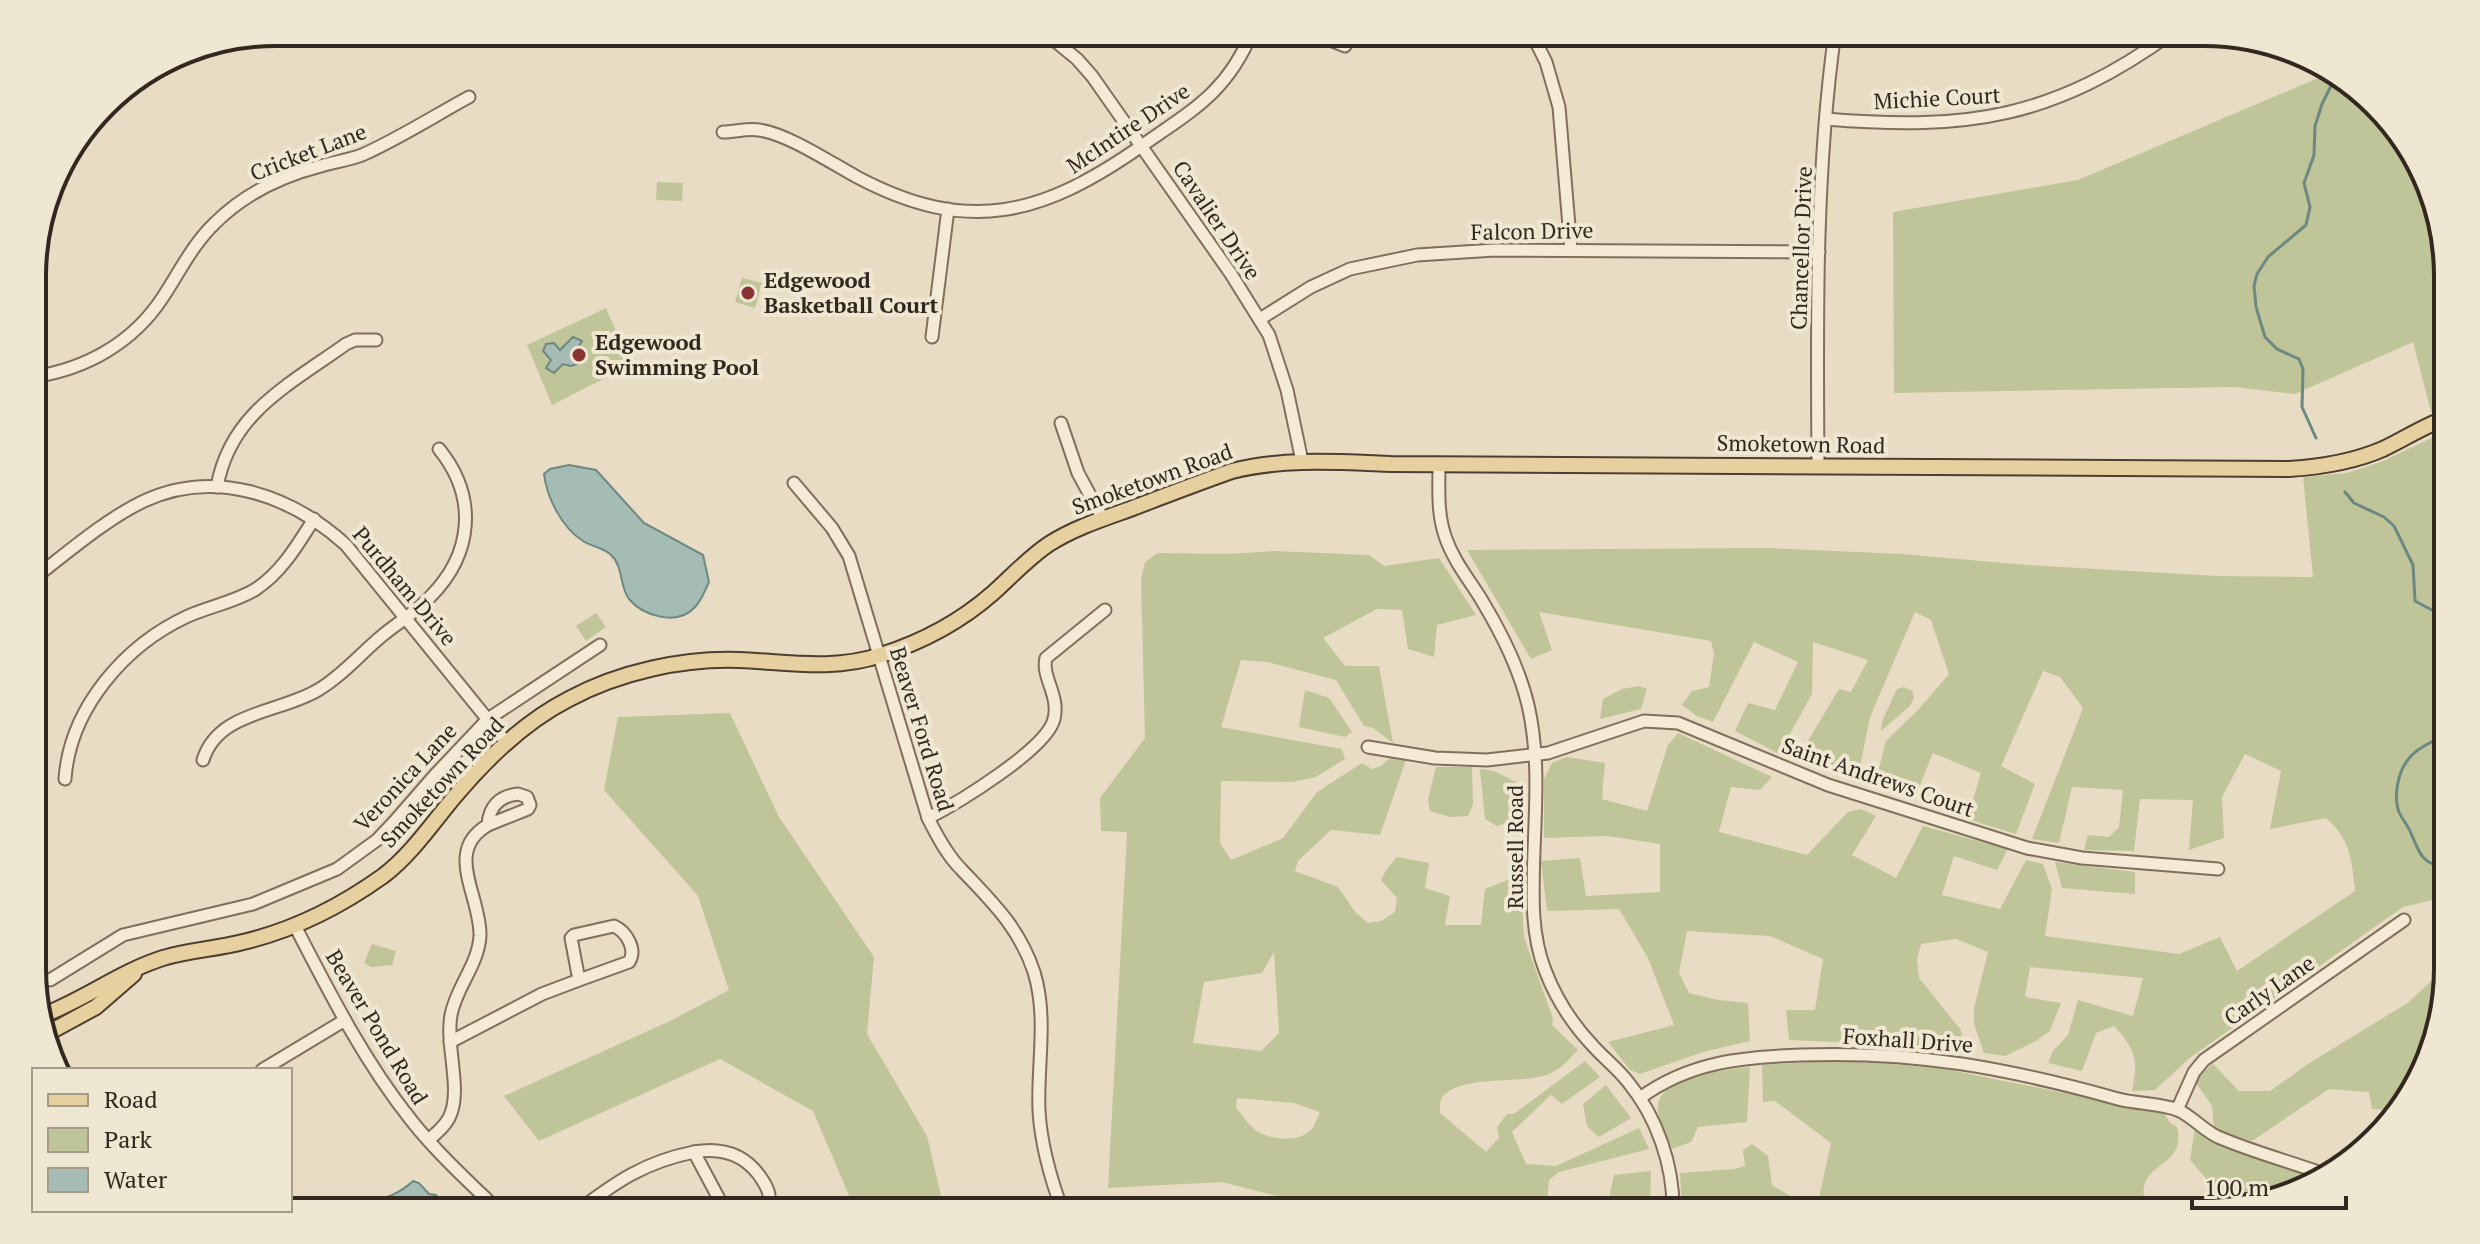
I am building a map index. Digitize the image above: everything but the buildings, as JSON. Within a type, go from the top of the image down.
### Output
[{"type":"main road","name":"Smoketown Road","points":[[51,1012],[143,965],[184,953],[243,943],[295,926],[355,895],[387,873],[506,742],[568,699],[604,683],[648,671],[717,660],[826,666],[878,656],[907,646],[953,623],[1051,543],[1103,519],[1232,471],[1277,462],[1302,461],[2289,469],[2357,458],[2434,424]]},
{"type":"main road","name":"Smoketown Road","points":[[55,1029],[96,1007],[143,965]]},
{"type":"street","name":"Cavalier Drive","points":[[1062,46],[1092,76],[1260,319],[1269,335],[1287,390],[1302,461]]},
{"type":"street","name":"McIntire Drive","points":[[723,132],[748,130],[770,133],[888,192],[923,204],[948,209],[991,211],[1034,204],[1080,186],[1215,93],[1238,64],[1246,46]]},
{"type":"street","points":[[1538,46],[1559,107],[1571,250]]},
{"type":"street","name":"Chancellor Drive","points":[[1818,466],[1819,252],[1834,46]]},
{"type":"street","name":"Michie Court","points":[[1826,119],[1946,122],[2011,114],[2085,86],[2152,46]]},
{"type":"street","name":"Cricket Lane","points":[[46,373],[81,364],[121,342],[149,316],[190,254],[215,223],[248,197],[287,176],[364,154],[469,97]]},
{"type":"street","points":[[932,337],[948,209]]},
{"type":"street","name":"Falcon Drive","points":[[1260,319],[1311,287],[1366,264],[1450,253],[1571,250],[1819,252]]},
{"type":"street","points":[[217,487],[226,453],[248,418],[346,344],[355,340],[376,340]]},
{"type":"street","points":[[1061,423],[1078,473],[1103,519]]},
{"type":"street","points":[[203,760],[209,745],[223,729],[318,690],[407,618],[447,579],[464,542],[466,524],[462,492],[456,475],[439,449]]},
{"type":"street","name":"Russell Road","points":[[1439,464],[1438,507],[1444,534],[1461,571],[1509,649],[1528,702],[1535,755],[1533,903],[1538,948],[1550,982],[1567,1013],[1640,1098],[1667,1160],[1671,1198]]},
{"type":"street","name":"Beaver Ford Road","points":[[794,483],[832,528],[849,556],[928,818],[960,868],[1000,909],[1026,952],[1034,972],[1042,1015],[1039,1079],[1041,1130],[1059,1198]]},
{"type":"street","name":"Purdham Drive","points":[[46,570],[122,514],[142,502],[175,491],[217,487],[267,496],[314,519],[346,545],[506,742]]},
{"type":"street","points":[[65,779],[70,745],[76,729],[86,709],[116,669],[147,640],[167,627],[258,588],[279,570],[314,519]]},
{"type":"street","points":[[928,818],[976,791],[1045,736],[1054,721],[1056,707],[1045,671],[1046,658],[1105,610]]},
{"type":"street","name":"Veronica Lane","points":[[50,980],[123,935],[253,904],[337,869],[377,840],[488,719],[600,645]]},
{"type":"street","name":"Saint Andrews Court","points":[[1368,747],[1461,760],[1535,755],[1571,746],[1626,725],[1644,721],[1678,723],[1828,785],[2027,848],[2082,858],[2218,869]]},
{"type":"street","points":[[428,1140],[445,1125],[452,1109],[451,1013],[474,963],[480,934],[465,854],[473,836],[488,825]]},
{"type":"street","name":"Carly Lane","points":[[2177,1110],[2194,1072],[2204,1060],[2404,920]]},
{"type":"street","name":"Beaver Pond Road","points":[[295,926],[379,1076],[428,1140],[486,1198]]},
{"type":"street","points":[[450,1042],[542,994],[629,962],[632,950],[620,929],[610,926],[571,938],[579,980]]},
{"type":"street","points":[[265,1068],[345,1020]]},
{"type":"street","name":"Foxhall Drive","points":[[1640,1098],[1676,1076],[1717,1062],[1760,1056],[1848,1053],[1975,1064],[2045,1079],[2127,1102],[2177,1110]]},
{"type":"street","points":[[2177,1110],[2217,1137],[2313,1170]]},
{"type":"street","points":[[596,1198],[638,1169],[656,1161],[694,1152],[720,1151],[747,1161],[764,1182],[770,1198]]},
{"type":"street","points":[[694,1152],[719,1198]]},
{"type":"green space","points":[[2319,78],[2332,85],[2377,124],[2410,174],[2422,202],[2432,246],[2434,276],[2434,411],[2431,412],[2413,342],[2295,394],[2234,387],[1894,393],[1893,212],[2078,180]]},
{"type":"green space","points":[[657,182],[683,183],[682,201],[656,200]]},
{"type":"green space","name":"Edgewood Basketball Court","points":[[742,278],[762,283],[755,308],[735,302]]},
{"type":"green space","name":"Edgewood Swimming Pool","points":[[606,308],[631,365],[552,405],[527,345]]},
{"type":"green space","points":[[2434,437],[2434,900],[2403,907],[2191,1057],[2155,1090],[2132,1091],[2134,1056],[2114,1026],[2096,1033],[2082,1071],[2048,1063],[2053,1051],[2068,1035],[2078,1000],[2133,1016],[2143,978],[2030,967],[2025,997],[2061,1003],[2050,1031],[2005,1056],[1984,1053],[1974,1024],[1974,1008],[1988,952],[1956,939],[1921,944],[1917,959],[1919,978],[1961,1030],[1964,1048],[1789,1040],[1786,1010],[1815,1010],[1823,959],[1770,936],[1687,931],[1679,973],[1689,993],[1748,1003],[1750,1041],[1703,1052],[1640,1074],[1630,1070],[1608,1042],[1674,1025],[1648,958],[1619,909],[1547,911],[1541,861],[1580,858],[1586,896],[1660,892],[1660,844],[1607,836],[1544,838],[1544,779],[1552,763],[1567,757],[1605,763],[1602,799],[1647,811],[1668,745],[1678,733],[1772,777],[1760,790],[1731,787],[1719,832],[1807,855],[1848,812],[1861,809],[1876,816],[1852,855],[1896,878],[1923,826],[2008,849],[1997,870],[1954,856],[1942,895],[2000,909],[2026,860],[2043,864],[2052,889],[2045,936],[2179,954],[2220,937],[2237,971],[2355,891],[2351,860],[2345,842],[2326,818],[2270,829],[2281,771],[2245,754],[2222,797],[2224,838],[2189,850],[2193,800],[2140,799],[2134,851],[2084,850],[2088,835],[2109,837],[2119,827],[2123,790],[2072,787],[2059,843],[2032,839],[2083,708],[2060,677],[2043,671],[2001,766],[2035,784],[2016,834],[1967,819],[1981,773],[1933,753],[1914,800],[1874,787],[1886,741],[1949,674],[1931,620],[1915,612],[1870,717],[1857,782],[1796,761],[1839,689],[1851,692],[1868,660],[1813,642],[1812,694],[1779,754],[1735,731],[1748,703],[1775,710],[1798,662],[1754,642],[1713,722],[1697,716],[1682,705],[1692,691],[1709,687],[1714,654],[1711,641],[1539,612],[1552,650],[1531,659],[1467,550],[1766,548],[1902,554],[2217,576],[2313,577],[2303,477],[2347,473],[2381,462]]},
{"type":"green space","points":[[1274,551],[1369,555],[1384,566],[1439,558],[1476,615],[1437,625],[1434,657],[1408,649],[1402,610],[1377,609],[1323,638],[1345,666],[1379,666],[1393,743],[1373,728],[1364,726],[1336,680],[1267,662],[1241,660],[1221,727],[1342,749],[1345,759],[1316,777],[1292,782],[1221,781],[1220,843],[1231,860],[1283,838],[1317,792],[1362,763],[1372,769],[1391,757],[1406,760],[1380,835],[1331,830],[1298,861],[1295,871],[1338,887],[1356,913],[1368,923],[1381,921],[1395,912],[1397,898],[1381,880],[1397,857],[1429,863],[1425,888],[1450,896],[1445,925],[1481,925],[1485,889],[1520,875],[1524,937],[1553,1019],[1552,1025],[1578,1050],[1558,1069],[1543,1076],[1477,1082],[1453,1089],[1441,1099],[1440,1113],[1486,1152],[1499,1138],[1497,1127],[1507,1114],[1514,1114],[1585,1061],[1600,1077],[1562,1104],[1551,1095],[1512,1132],[1526,1164],[1556,1166],[1639,1128],[1649,1149],[1559,1172],[1549,1180],[1547,1198],[1285,1198],[1222,1182],[1108,1188],[1127,832],[1101,831],[1100,798],[1145,738],[1141,579],[1145,562],[1158,553]],"holes":[[[1274,952],[1279,1033],[1261,1051],[1193,1043],[1204,982],[1262,973]],[[1237,1098],[1294,1103],[1320,1112],[1306,1134],[1282,1139],[1259,1132],[1236,1108]]]},
{"type":"green space","points":[[596,613],[606,627],[586,641],[576,626]]},
{"type":"green space","points":[[1639,686],[1647,689],[1641,709],[1600,719],[1603,699],[1622,689]]},
{"type":"green space","points":[[1904,687],[1912,691],[1914,698],[1910,706],[1881,731],[1882,721],[1897,689]]},
{"type":"green space","points":[[1305,690],[1329,698],[1352,732],[1345,737],[1299,727]]},
{"type":"green space","points":[[730,713],[779,817],[874,957],[867,1034],[927,1136],[942,1198],[850,1198],[813,1111],[720,1059],[539,1141],[504,1096],[670,1021],[729,990],[698,896],[604,790],[618,717]]},
{"type":"green space","points":[[1436,767],[1472,767],[1473,805],[1468,816],[1450,817],[1430,811],[1428,800]]},
{"type":"green space","points":[[1480,769],[1494,771],[1524,786],[1524,818],[1497,826],[1485,819]]},
{"type":"green space","points":[[2055,862],[2135,872],[2135,894],[2062,888]]},
{"type":"green space","points":[[372,944],[396,951],[392,965],[371,967],[364,963]]},
{"type":"green space","points":[[2433,979],[2422,1042],[2410,1070],[2385,1110],[2372,1109],[2369,1092],[2329,1089],[2252,1141],[2214,1130],[2212,1106],[2194,1080],[2213,1064],[2239,1091],[2270,1091],[2409,1002]]},
{"type":"green space","points":[[1843,1060],[1940,1068],[2164,1113],[2170,1123],[2177,1127],[2178,1142],[2174,1153],[2145,1183],[2145,1198],[1819,1198],[1831,1143],[1775,1101],[1763,1102],[1762,1065]]},
{"type":"green space","points":[[1750,1067],[1747,1122],[1698,1127],[1691,1142],[1672,1149],[1659,1118],[1658,1107],[1670,1087],[1711,1072]]},
{"type":"green space","points":[[1606,1085],[1631,1118],[1599,1137],[1587,1126],[1583,1104]]},
{"type":"green space","points":[[2195,1128],[2213,1142],[2306,1174],[2249,1194],[2209,1198],[2217,1191],[2190,1160]]},
{"type":"green space","points":[[1752,1144],[1768,1156],[1772,1185],[1794,1198],[1681,1198],[1680,1173],[1745,1166],[1743,1150]]},
{"type":"green space","points":[[1651,1171],[1650,1198],[1609,1198],[1614,1175]]},
{"type":"water","points":[[573,337],[582,341],[575,353],[577,364],[563,364],[554,373],[546,368],[551,360],[543,351],[546,344],[554,343],[560,350]]},
{"type":"water","points":[[569,465],[596,470],[644,523],[703,555],[709,582],[694,608],[679,617],[660,617],[643,610],[629,599],[614,559],[575,535],[552,502],[544,474],[550,469]]},
{"type":"water","points":[[413,1181],[438,1198],[382,1198]]},
{"type":"waterway","points":[[2316,438],[2302,407],[2303,369],[2299,359],[2277,349],[2265,337],[2256,307],[2254,286],[2257,274],[2268,257],[2306,225],[2310,207],[2304,183],[2314,155],[2315,126],[2332,85]]},
{"type":"waterway","points":[[2345,492],[2354,503],[2384,517],[2394,526],[2413,565],[2415,601],[2434,611]]},
{"type":"waterway","points":[[2434,740],[2407,761],[2399,778],[2396,797],[2399,812],[2419,851],[2434,865]]},
{"type":"place","name":"Edgewood Basketball Court","points":[[748,293]]},
{"type":"place","name":"Edgewood Swimming Pool","points":[[579,355]]}]
